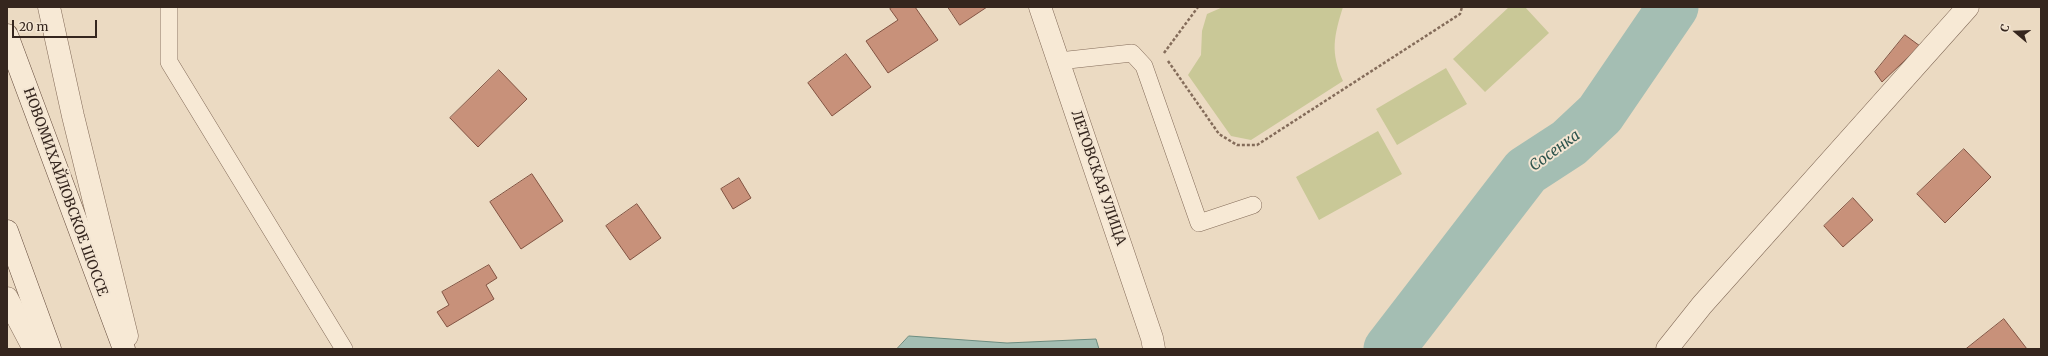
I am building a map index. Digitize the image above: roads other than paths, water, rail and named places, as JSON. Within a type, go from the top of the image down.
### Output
[{"type":"street","points":[[49,7],[73,116],[130,349]]},
{"type":"street","name":"ЛЕТОВСКАЯ УЛИЦА","points":[[1040,7],[1152,338],[1154,349]]},
{"type":"street","points":[[1667,349],[1702,305],[1968,7]]},
{"type":"street","name":"НОВОМИХАЙЛОВСКОЕ ШОССЕ","points":[[7,35],[124,349]]},
{"type":"street","points":[[7,231],[50,349]]},
{"type":"street","points":[[7,298],[34,349]]},
{"type":"lane","points":[[169,7],[169,62],[344,349]]},
{"type":"lane","points":[[1059,61],[1132,53],[1144,66],[1199,223],[1253,205]]},
{"type":"waterway","name":"Сосенка","points":[[1389,349],[1526,171],[1569,143],[1600,114],[1673,7]]}]
